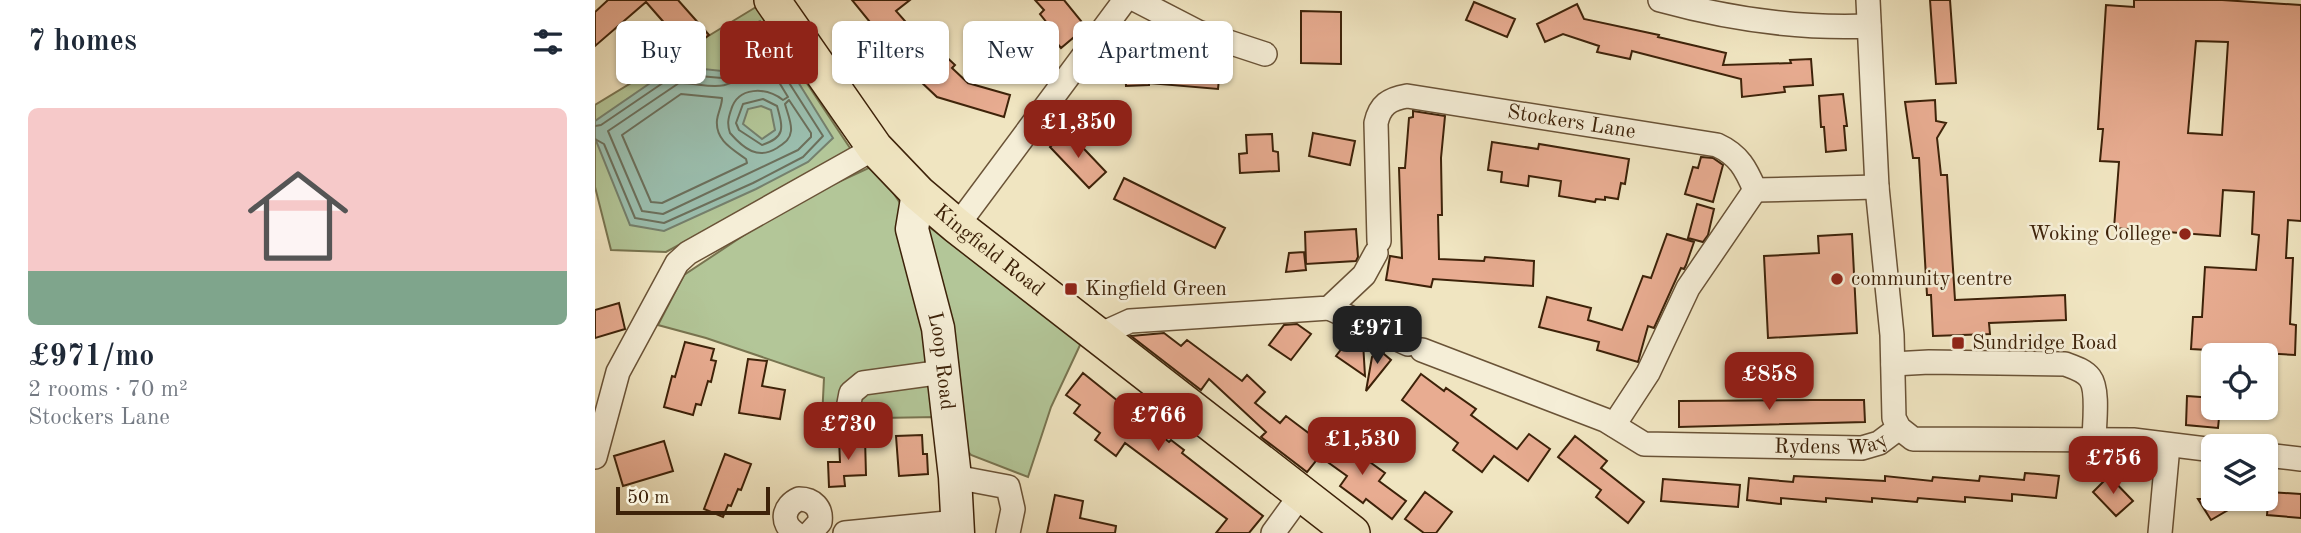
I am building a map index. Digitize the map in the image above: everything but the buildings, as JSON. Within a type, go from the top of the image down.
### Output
[{"type":"main road","name":"Kingfield Road","points":[[772,0],[875,148],[918,193],[1352,533]]},
{"type":"main road","name":"Loop Road","points":[[918,193],[912,229],[938,328],[958,528]]},
{"type":"street","points":[[957,226],[1125,0]]},
{"type":"street","points":[[1136,0],[1198,32],[1265,54]]},
{"type":"street","points":[[1660,0],[1711,14],[1752,21],[1828,27],[1869,26]]},
{"type":"street","points":[[1868,0],[1877,187],[1893,364],[1894,418],[1899,428]]},
{"type":"street","name":"Stockers Lane","points":[[1329,308],[1364,275],[1378,247],[1376,123],[1384,104],[1393,99],[1407,96],[1717,145],[1729,150],[1740,160],[1755,190]]},
{"type":"street","points":[[595,457],[618,372],[677,264],[688,253],[875,148]]},
{"type":"street","points":[[1099,335],[1130,321],[1329,308],[1415,347],[1614,425],[1648,373],[1688,288],[1755,190],[1877,187]]},
{"type":"street","points":[[1893,364],[2065,364],[2089,376],[2095,388],[2094,440]]},
{"type":"street","points":[[846,419],[851,393],[863,383],[943,372]]},
{"type":"street","name":"Rydens Way","points":[[1614,425],[1644,444],[1863,448],[1879,443],[1899,428],[1913,439],[2133,440],[2201,449]]},
{"type":"street","points":[[2160,533],[2168,446]]},
{"type":"street","points":[[2278,456],[2301,459]]},
{"type":"street","points":[[955,477],[1008,486],[1013,509],[1009,533]]},
{"type":"street","points":[[1273,533],[1302,493]]},
{"type":"street","points":[[795,533],[787,527],[784,516],[789,505],[799,499],[811,501],[819,510],[821,531]]},
{"type":"street","points":[[845,533],[958,528]]},
{"type":"shaded area","points":[[756,7],[765,21],[733,21]]},
{"type":"shaded area","points":[[720,29],[720,84],[807,84],[852,151],[666,252],[611,250],[595,187],[595,105],[630,84],[706,84],[706,37]]},
{"type":"shaded area","name":"Kingfield Green","points":[[875,165],[902,206],[1081,343],[1051,407],[1028,477],[971,455],[937,417],[822,419],[824,378],[706,338],[658,325],[684,275],[791,204]]},
{"type":"water","points":[[706,69],[720,71],[720,84],[799,84],[833,138],[808,162],[664,231],[630,225],[595,138],[595,121],[649,84],[706,84]],"holes":[[[761,106],[771,110],[775,130],[762,139],[743,124],[748,109]]]},
{"type":"place","name":"Woking College","points":[[2185,234]]},
{"type":"place","name":"community centre","points":[[1837,279]]},
{"type":"place","name":"Kingfield Green","points":[[1071,289]]},
{"type":"place","name":"Sundridge Road","points":[[1958,343]]}]
